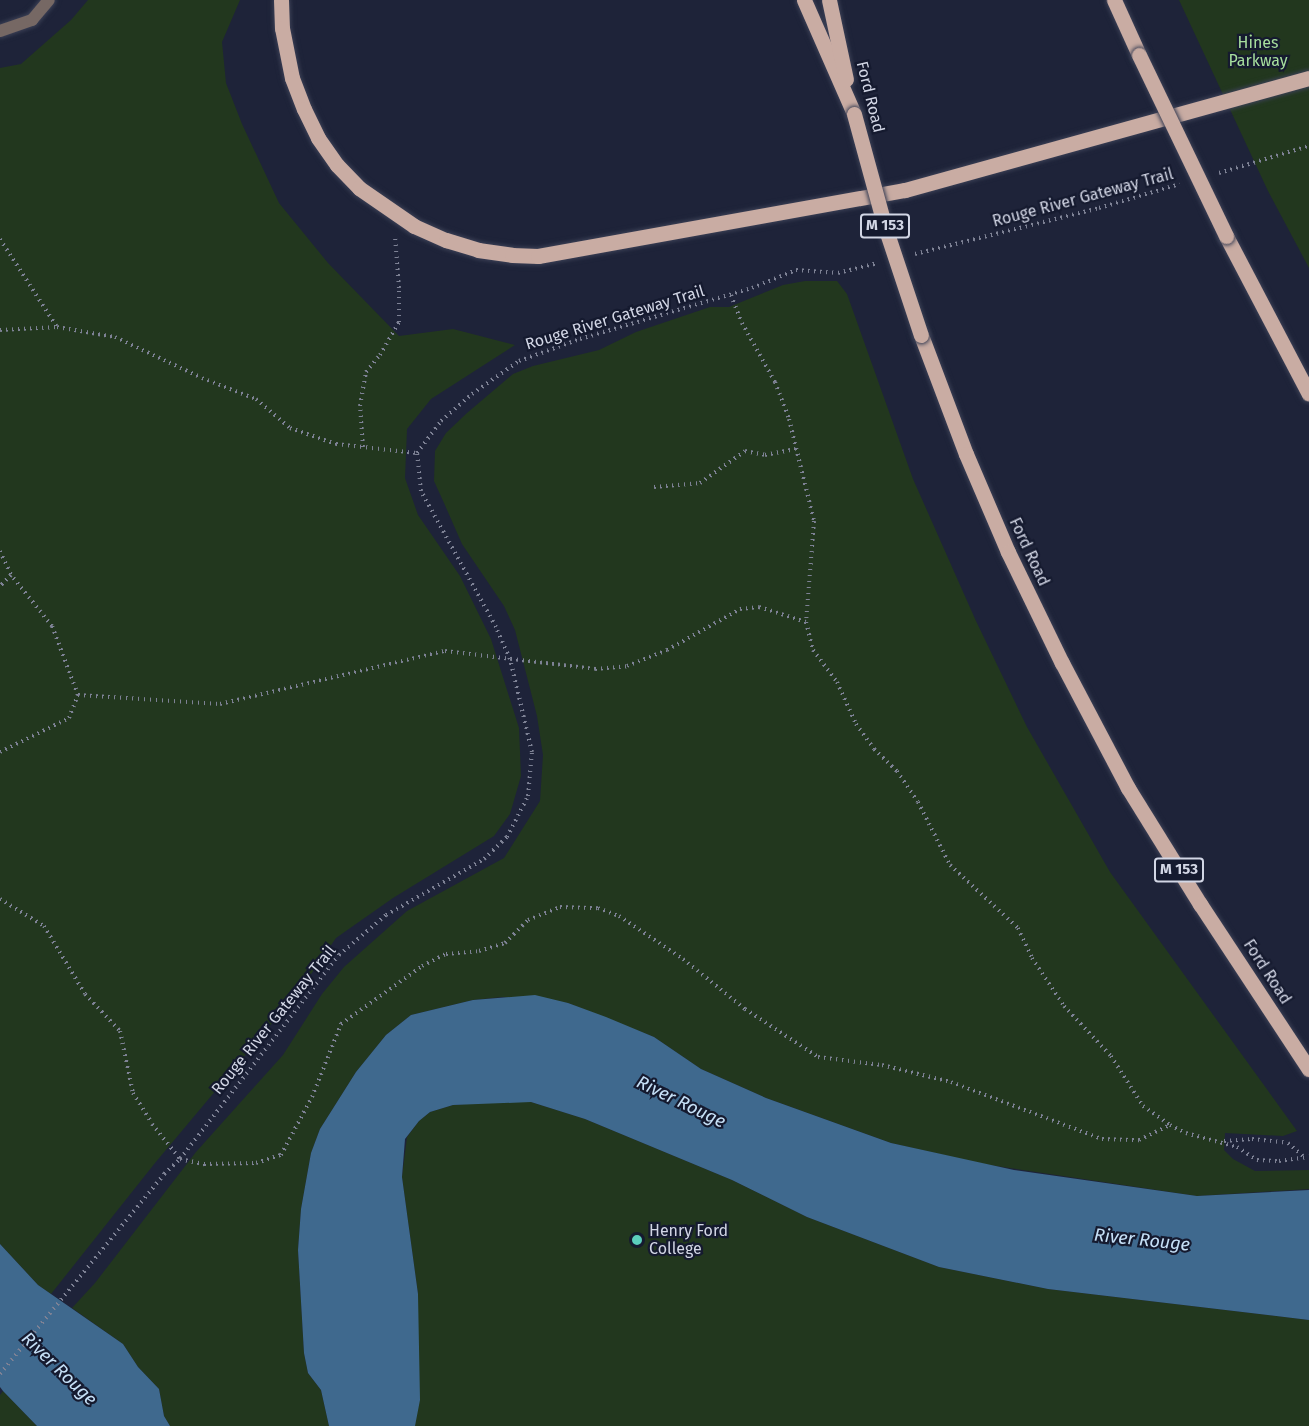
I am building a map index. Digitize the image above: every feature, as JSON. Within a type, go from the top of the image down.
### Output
[{"type":"main road","points":[[281,0],[282,28],[292,78],[318,138],[337,165],[360,188],[392,213],[446,240],[478,250],[538,256],[905,190],[1309,78]]},
{"type":"main road","points":[[804,0],[855,114]]},
{"type":"main road","name":"Ford Road","points":[[829,0],[855,114],[885,224],[921,336],[966,454],[1008,552],[1073,684],[1140,807],[1200,904],[1309,1069]]},
{"type":"main road","points":[[1114,0],[1226,236],[1309,394]]},
{"type":"lane","points":[[0,31],[32,20],[49,0]]},
{"type":"path","points":[[1210,176],[1309,146]]},
{"type":"path","name":"Rouge River Gateway Trail","points":[[906,256],[1099,208],[1188,182]]},
{"type":"path","points":[[363,447],[360,406],[366,372],[380,355],[399,322],[399,288],[392,213]]},
{"type":"path","points":[[0,239],[57,327]]},
{"type":"path","name":"Rouge River Gateway Trail","points":[[0,1374],[164,1174],[180,1158],[339,955],[386,915],[484,859],[507,837],[528,796],[532,752],[510,659],[496,627],[421,491],[417,453],[441,421],[472,394],[519,361],[580,339],[730,295],[796,270],[838,273],[884,262]]},
{"type":"path","points":[[730,295],[742,323],[775,382],[789,419],[814,521],[806,622],[813,650],[837,682],[856,724],[874,749],[897,771],[918,802],[950,865],[1018,928],[1032,958],[1064,1006],[1111,1056],[1143,1106],[1186,1133],[1220,1141],[1257,1160],[1279,1161],[1307,1157]]},
{"type":"path","points":[[0,330],[57,327],[115,338],[202,378],[256,399],[290,428],[336,444],[417,453]]},
{"type":"path","points":[[654,487],[700,483],[745,451],[765,455],[795,449]]},
{"type":"path","points":[[0,551],[11,575],[52,626],[78,695],[69,718],[0,752]]},
{"type":"path","points":[[0,586],[11,575]]},
{"type":"path","points":[[78,695],[220,704],[445,651],[595,669],[627,666],[667,650],[740,609],[759,607],[806,622]]},
{"type":"path","points":[[0,899],[44,926],[85,994],[120,1031],[133,1093],[152,1124],[180,1158],[204,1164],[256,1163],[282,1155],[312,1097],[341,1024],[422,966],[446,954],[478,951],[505,942],[528,920],[560,907],[598,908],[619,916],[683,959],[745,1009],[818,1057],[882,1065],[951,1082],[1102,1139],[1139,1140],[1170,1125]]},
{"type":"path","points":[[1220,1141],[1252,1139],[1288,1143],[1307,1157]]},
{"type":"green space","points":[[88,0],[240,0],[222,42],[226,83],[242,124],[279,203],[328,263],[399,336],[453,329],[515,345],[431,399],[407,429],[405,478],[418,515],[460,576],[491,639],[519,728],[521,776],[510,814],[494,836],[393,898],[336,938],[300,990],[155,1163],[51,1294],[38,1285],[0,1244],[0,68],[21,64],[71,20]]},
{"type":"green space","name":"Hines Parkway","points":[[1179,0],[1309,0],[1309,268],[1268,191]]},
{"type":"green space","points":[[805,281],[837,281],[847,294],[913,479],[976,621],[1027,727],[1110,872],[1297,1131],[1283,1136],[1225,1133],[1224,1150],[1233,1159],[1255,1171],[1309,1170],[1309,1189],[1197,1196],[983,1164],[891,1143],[766,1098],[701,1069],[654,1037],[568,1003],[502,997],[473,1000],[411,1015],[386,1035],[356,1072],[320,1129],[311,1153],[301,1209],[298,1250],[304,1353],[308,1373],[321,1390],[329,1426],[170,1426],[164,1416],[159,1389],[138,1367],[123,1344],[72,1308],[95,1283],[196,1152],[283,1055],[322,994],[344,967],[407,911],[504,858],[540,801],[543,755],[537,716],[515,630],[504,606],[462,544],[434,481],[435,451],[446,433],[513,374],[533,366],[599,350],[636,332],[710,307],[729,307],[783,285]]},
{"type":"green space","name":"Henry Ford College","points":[[507,1101],[531,1102],[585,1119],[732,1180],[807,1217],[939,1267],[1048,1289],[1309,1320],[1309,1426],[415,1426],[418,1294],[402,1177],[407,1137],[419,1121],[430,1112],[453,1105]]},
{"type":"green space","points":[[3,1391],[37,1426],[0,1426],[0,1395]]},
{"type":"water","name":"River Rouge","points":[[535,995],[568,1003],[606,1017],[654,1037],[701,1069],[766,1098],[891,1143],[1014,1170],[1197,1196],[1309,1190],[1309,1320],[1048,1289],[939,1267],[807,1217],[732,1180],[585,1119],[531,1102],[453,1105],[430,1112],[419,1121],[405,1139],[402,1177],[418,1294],[420,1400],[415,1426],[329,1426],[321,1390],[308,1373],[304,1353],[298,1250],[301,1209],[311,1153],[320,1129],[356,1072],[386,1035],[411,1015],[473,1000]]},
{"type":"water","name":"River Rouge","points":[[0,1244],[38,1285],[123,1344],[138,1367],[159,1389],[164,1416],[170,1426],[37,1426],[3,1391],[0,1387]]},
{"type":"place","name":"Henry Ford College","points":[[637,1240]]}]
